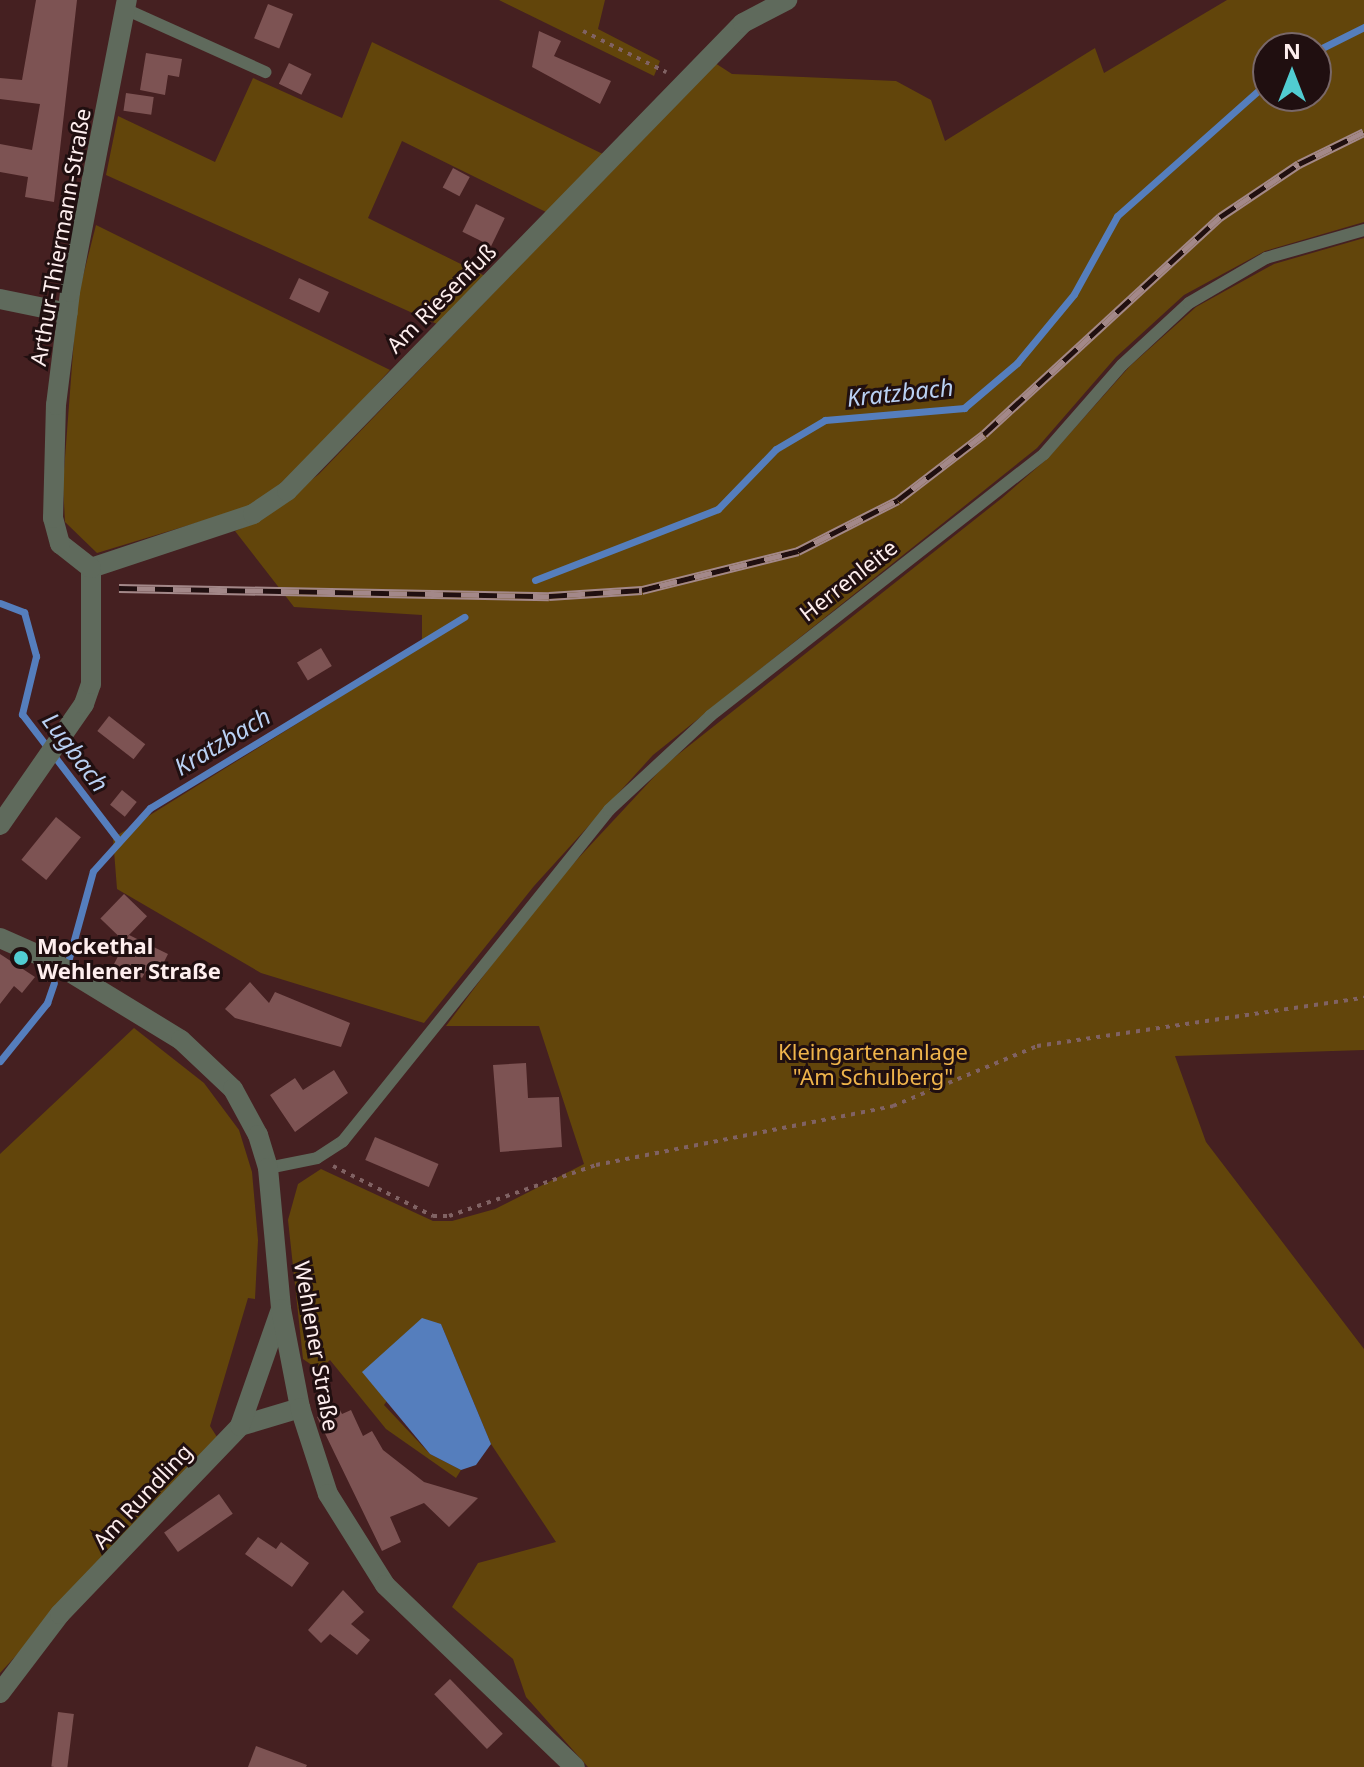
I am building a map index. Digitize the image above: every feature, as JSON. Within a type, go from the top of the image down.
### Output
[{"type":"street","name":"Am Riesenfuß","points":[[91,568],[253,514],[287,491],[743,23],[787,0]]},
{"type":"street","name":"Arthur-Thiermann-Straße","points":[[91,568],[60,544],[53,518],[68,313],[126,4]]},
{"type":"street","points":[[0,299],[68,313]]},
{"type":"street","points":[[0,825],[84,704],[94,667],[91,568]]},
{"type":"street","name":"Wehlener Straße","points":[[0,938],[50,960],[204,1059],[249,1115],[268,1168],[281,1309],[300,1408],[328,1494],[385,1585],[575,1767]]},
{"type":"street","name":"Am Rundling","points":[[0,1693],[60,1614],[240,1426],[281,1309]]},
{"type":"street","points":[[240,1426],[300,1408]]},
{"type":"lane","points":[[126,4],[265,72]]},
{"type":"lane","name":"Herrenleite","points":[[317,1158],[343,1141],[609,810],[710,716],[1044,454],[1122,365],[1189,303],[1266,258],[1364,230]]},
{"type":"lane","points":[[268,1168],[317,1158]]},
{"type":"path","points":[[583,31],[686,82]]},
{"type":"path","points":[[317,1158],[433,1216],[449,1216],[596,1165],[906,1102],[1037,1046],[1364,998]]},
{"type":"green space","points":[[499,0],[605,0],[598,29],[660,61],[654,76]]},
{"type":"green space","points":[[1227,0],[1364,0],[1364,222],[1265,251],[1184,295],[1116,357],[1037,448],[653,755],[534,886],[424,1023],[261,973],[117,889],[113,838],[422,646],[422,615],[294,607],[235,531],[259,521],[319,474],[715,63],[732,74],[896,81],[931,100],[945,141],[1095,48],[1104,73]]},
{"type":"green space","points":[[372,42],[609,157],[550,214],[402,141],[368,218],[485,276],[437,324],[106,175],[118,116],[215,162],[253,78],[342,118]]},
{"type":"green space","points":[[96,225],[390,370],[306,462],[255,505],[97,553],[65,522],[63,484],[77,300]]},
{"type":"green space","name":"Kleingartenanlage \"Am Schulberg\"","points":[[1364,238],[1364,1050],[1175,1056],[1206,1142],[1364,1349],[1364,1767],[588,1767],[526,1697],[513,1659],[452,1607],[478,1563],[556,1542],[491,1444],[441,1324],[384,1405],[430,1454],[461,1470],[456,1478],[386,1429],[330,1360],[319,1370],[303,1359],[288,1220],[298,1184],[321,1169],[433,1221],[452,1221],[495,1209],[584,1164],[539,1026],[446,1026],[544,895],[666,764],[1002,498],[1048,458],[1130,366],[1196,307],[1274,264]]},
{"type":"green space","points":[[134,1028],[204,1083],[239,1130],[252,1172],[258,1240],[255,1299],[248,1298],[210,1426],[217,1437],[0,1673],[0,1154]]},
{"type":"water","points":[[422,1318],[441,1324],[491,1444],[476,1465],[461,1470],[430,1454],[362,1372]]},
{"type":"building","points":[[36,0],[77,0],[54,202],[25,197],[28,177],[0,172],[0,144],[32,150],[40,104],[0,99],[0,78],[22,80]]},
{"type":"building","points":[[268,4],[293,14],[279,48],[254,38]]},
{"type":"building","points":[[539,31],[561,41],[554,56],[611,81],[600,104],[532,67]]},
{"type":"building","points":[[146,53],[182,59],[179,77],[168,75],[165,95],[140,90]]},
{"type":"building","points":[[289,63],[311,74],[301,95],[279,84]]},
{"type":"building","points":[[126,93],[154,97],[151,115],[123,111]]},
{"type":"building","points":[[453,168],[470,177],[459,196],[443,187]]},
{"type":"building","points":[[476,204],[505,218],[491,246],[462,232]]},
{"type":"building","points":[[299,278],[329,292],[319,313],[289,299]]},
{"type":"building","points":[[321,648],[332,666],[308,680],[297,662]]},
{"type":"building","points":[[109,716],[145,744],[134,759],[97,731]]},
{"type":"building","points":[[122,790],[137,802],[125,817],[110,805]]},
{"type":"building","points":[[56,817],[81,837],[46,880],[21,860]]},
{"type":"building","points":[[124,894],[147,916],[123,941],[100,918]]},
{"type":"building","points":[[129,935],[168,954],[157,976],[146,971],[142,978],[114,964]]},
{"type":"building","points":[[0,954],[35,977],[22,993],[14,986],[0,1004]]},
{"type":"building","points":[[250,982],[269,1003],[275,992],[350,1023],[341,1047],[235,1018],[225,1009]]},
{"type":"building","points":[[526,1063],[528,1098],[559,1097],[562,1147],[500,1152],[493,1065]]},
{"type":"building","points":[[334,1070],[348,1093],[295,1132],[270,1095],[295,1078],[303,1090]]},
{"type":"building","points":[[375,1137],[439,1164],[429,1187],[365,1160]]},
{"type":"building","points":[[339,1408],[342,1414],[351,1410],[363,1436],[372,1431],[383,1450],[424,1482],[478,1498],[449,1527],[424,1503],[390,1517],[401,1542],[382,1551],[317,1417]]},
{"type":"building","points":[[219,1494],[233,1514],[178,1552],[164,1532]]},
{"type":"building","points":[[258,1537],[276,1549],[281,1542],[309,1563],[292,1587],[245,1554]]},
{"type":"building","points":[[343,1590],[364,1612],[351,1624],[370,1640],[357,1655],[330,1634],[321,1643],[308,1630]]},
{"type":"building","points":[[450,1679],[503,1734],[487,1749],[434,1694]]},
{"type":"building","points":[[58,1712],[74,1714],[67,1767],[51,1767]]},
{"type":"building","points":[[256,1746],[307,1765],[248,1767]]},
{"type":"waterway","name":"Kratzbach","points":[[1332,43],[1364,27]]},
{"type":"waterway","name":"Kratzbach","points":[[535,580],[718,509],[776,449],[825,420],[964,408],[1017,363],[1074,294],[1117,216],[1252,96]]},
{"type":"waterway","name":"Lugbach","points":[[0,603],[24,612],[36,656],[22,714],[119,841]]},
{"type":"waterway","name":"Kratzbach","points":[[69,958],[93,871],[150,808],[464,617]]},
{"type":"waterway","name":"Kratzbach","points":[[0,1061],[47,1003],[54,983]]},
{"type":"railway","points":[[119,588],[549,596],[642,590],[798,551],[898,500],[984,434],[1220,217],[1299,164],[1364,132]]},
{"type":"place","name":"Mockethal Wehlener Straße","points":[[21,958]]}]
